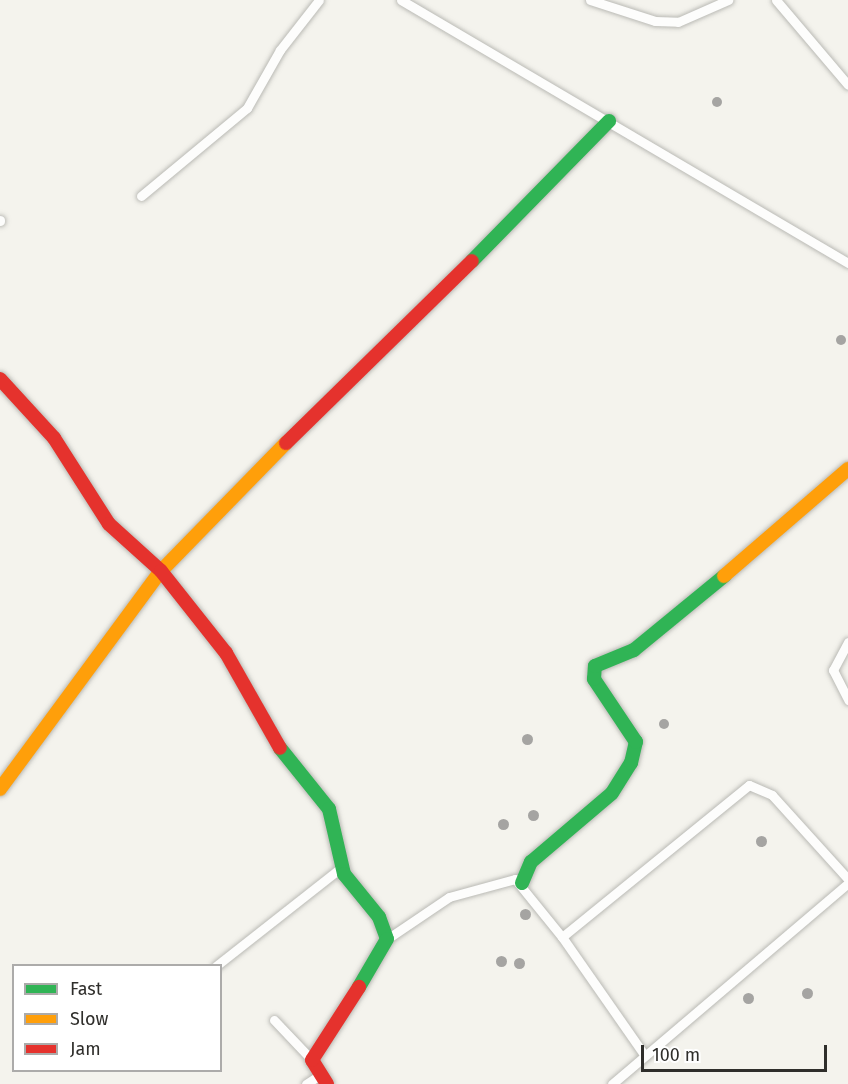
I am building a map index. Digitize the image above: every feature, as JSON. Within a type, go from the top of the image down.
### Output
[{"type":"street","points":[[141,196],[247,108],[280,50],[318,0]]},
{"type":"street","points":[[401,0],[848,263]]},
{"type":"street","points":[[590,0],[655,21],[678,22],[728,0]]},
{"type":"street","points":[[776,0],[848,85]]},
{"type":"street","points":[[0,789],[161,571],[395,331],[524,215],[609,121]]},
{"type":"street","points":[[0,379],[54,438],[85,494],[109,524],[161,571],[226,653],[288,761],[324,801],[342,867],[379,917],[387,939]]},
{"type":"street","points":[[522,883],[531,862],[612,793],[631,764],[636,742],[594,679],[595,666],[660,631],[848,469]]},
{"type":"street","points":[[848,642],[833,670],[848,700]]},
{"type":"street","points":[[562,937],[749,785],[772,795],[848,881],[643,1053],[617,1082]]},
{"type":"street","points":[[219,964],[342,867]]},
{"type":"street","points":[[312,1060],[343,1019],[387,939],[449,897],[506,879],[522,883],[643,1053]]},
{"type":"street","points":[[274,1020],[312,1060],[324,1080],[306,1084]]},
{"type":"building","points":[[717,97],[721,98],[721,106],[717,107],[713,106],[712,102],[713,98]]},
{"type":"building","points":[[841,335],[845,336],[845,344],[841,345],[837,344],[836,340],[837,336]]},
{"type":"building","points":[[664,719],[668,720],[668,728],[664,729],[660,728],[659,724],[660,720]]},
{"type":"building","points":[[527,734],[531,735],[531,743],[527,744],[523,743],[522,739],[523,735]]},
{"type":"building","points":[[533,810],[537,811],[537,819],[533,820],[529,819],[528,815],[529,811]]},
{"type":"building","points":[[503,819],[507,820],[507,828],[503,829],[499,828],[498,824],[499,820]]},
{"type":"building","points":[[761,836],[765,837],[765,845],[761,846],[757,845],[756,841],[757,837]]},
{"type":"building","points":[[525,909],[529,910],[529,918],[525,919],[521,918],[520,914],[521,910]]},
{"type":"building","points":[[501,956],[505,957],[505,965],[501,966],[497,965],[496,961],[497,957]]},
{"type":"building","points":[[519,958],[523,959],[523,967],[519,968],[515,967],[514,963],[515,959]]},
{"type":"building","points":[[807,988],[811,989],[811,997],[807,998],[803,997],[802,993],[803,989]]},
{"type":"building","points":[[748,993],[752,994],[752,1002],[748,1003],[744,1002],[743,998],[744,994]]},
{"type":"traffic: fast","points":[[472,261],[609,121]]},
{"type":"traffic: fast","points":[[522,883],[531,862],[612,793],[631,763],[636,742],[594,679],[595,666],[634,650],[724,576]]},
{"type":"traffic: fast","points":[[280,748],[329,809],[344,874],[379,917],[387,939],[359,987]]},
{"type":"traffic: slow","points":[[0,789],[161,571],[286,443]]},
{"type":"traffic: slow","points":[[724,576],[848,469]]},
{"type":"traffic: jam","points":[[286,443],[472,261]]},
{"type":"traffic: jam","points":[[0,379],[54,438],[109,524],[161,571],[226,653],[280,748]]},
{"type":"traffic: jam","points":[[327,1084],[312,1060],[359,987]]}]
